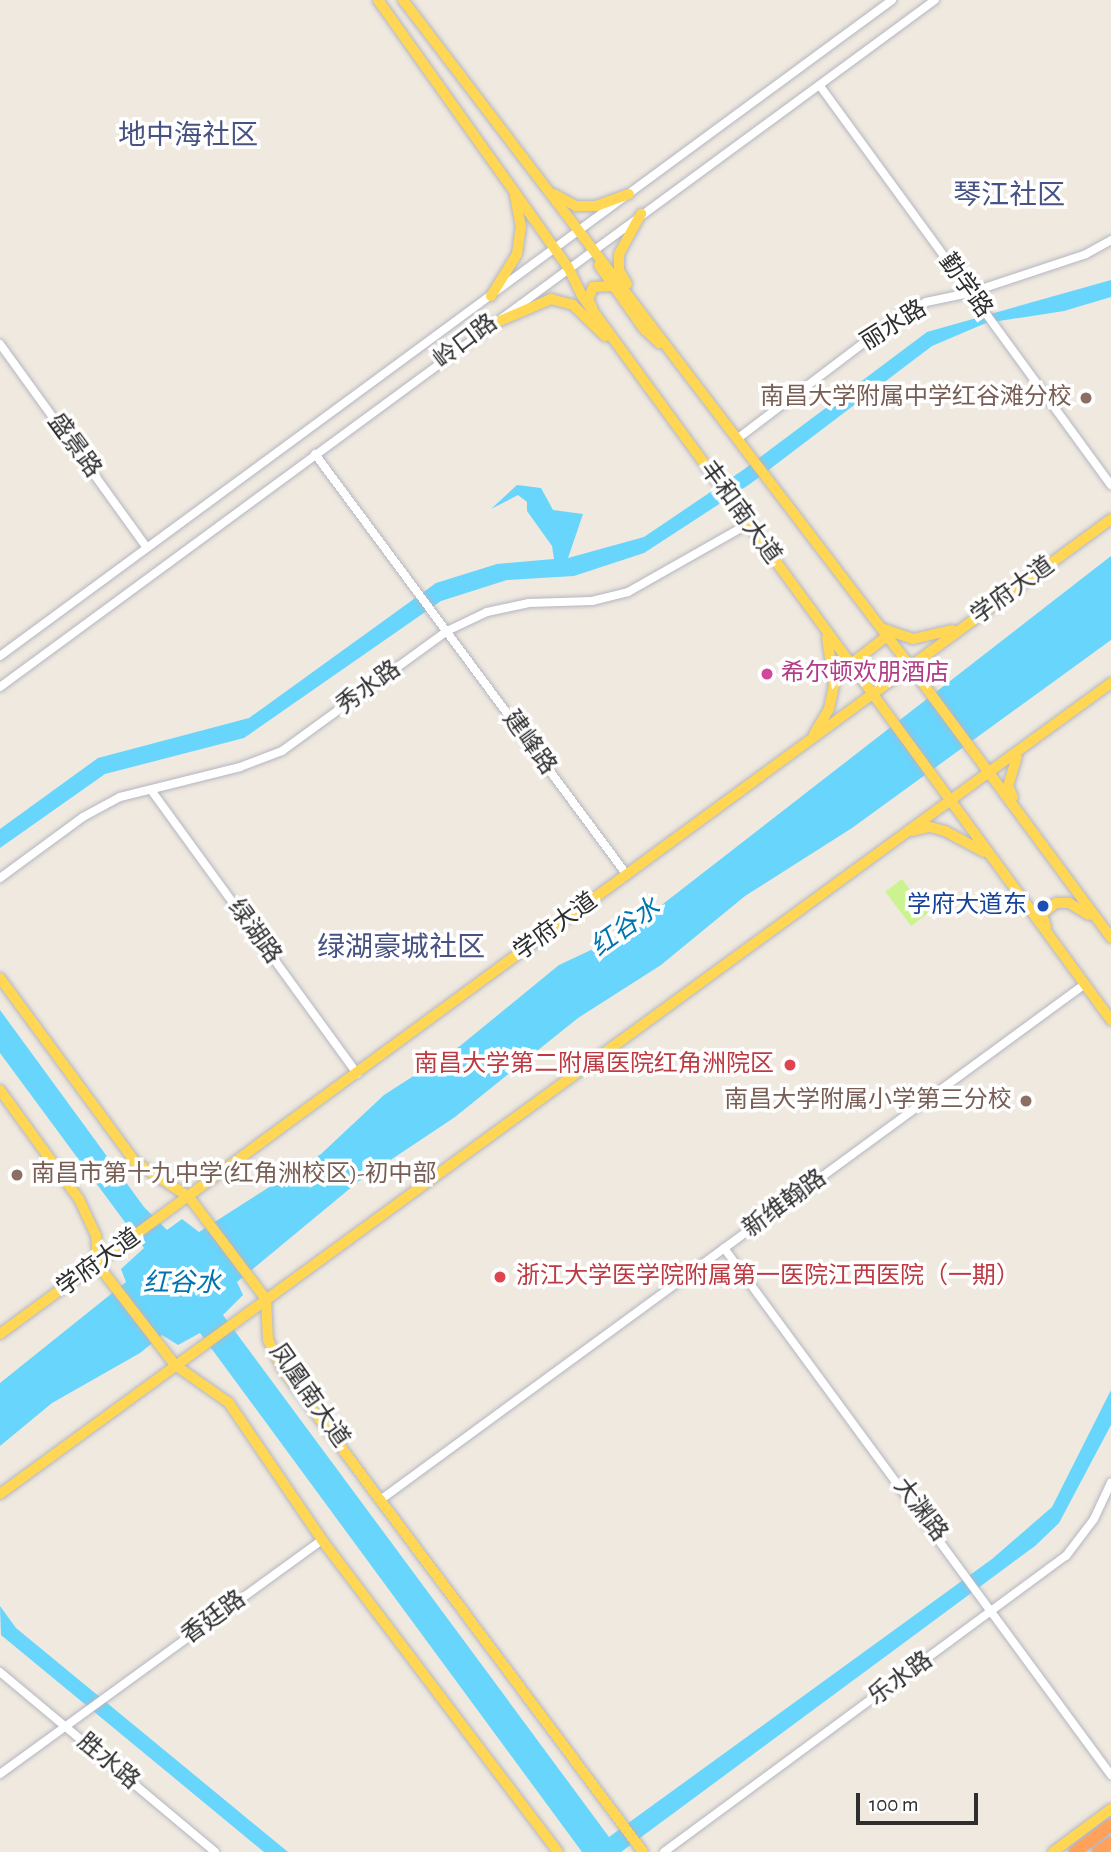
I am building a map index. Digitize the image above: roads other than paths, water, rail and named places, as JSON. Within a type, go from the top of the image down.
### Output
[{"type":"highway","points":[[1075,1852],[1111,1825]]},
{"type":"highway","points":[[1098,1852],[1111,1843]]},
{"type":"main road","name":"丰和南大道","points":[[378,0],[556,248],[601,323],[1111,1020]]},
{"type":"main road","name":"丰和南大道","points":[[402,0],[914,671],[1111,938]]},
{"type":"main road","points":[[542,184],[576,206],[596,206],[629,194]]},
{"type":"main road","points":[[491,296],[517,254],[521,226],[514,190]]},
{"type":"main road","points":[[641,214],[626,234],[619,270],[656,331]]},
{"type":"main road","points":[[591,250],[609,284],[644,329],[677,359]]},
{"type":"main road","points":[[609,284],[632,299]]},
{"type":"main road","points":[[601,323],[588,300],[590,290],[609,284]]},
{"type":"main road","points":[[488,326],[551,299],[573,305],[627,358]]},
{"type":"main road","name":"学府大道","points":[[0,1334],[127,1244],[873,694],[914,671],[965,626],[1111,519]]},
{"type":"main road","points":[[879,626],[913,639],[965,626]]},
{"type":"main road","points":[[809,741],[829,709],[834,686],[826,631]]},
{"type":"main road","points":[[851,664],[887,636]]},
{"type":"main road","points":[[0,1494],[1111,683]]},
{"type":"main road","points":[[1028,824],[1008,786],[1014,759],[1032,742]]},
{"type":"main road","points":[[906,833],[930,827],[945,831],[993,858]]},
{"type":"main road","points":[[1063,954],[1042,921],[1049,907],[1069,903],[1102,926]]},
{"type":"main road","points":[[0,978],[135,1162],[188,1197],[266,1299]]},
{"type":"main road","points":[[0,1090],[79,1199],[96,1235],[98,1265],[175,1365],[229,1403],[322,1540],[558,1852]]},
{"type":"main road","name":"凤凰南大道","points":[[266,1299],[268,1340],[284,1371],[383,1498],[643,1852]]},
{"type":"main road","points":[[1053,1852],[1111,1809]]},
{"type":"street","name":"岭口路","points":[[0,656],[892,0]]},
{"type":"street","name":"岭口路","points":[[0,687],[591,250],[935,0]]},
{"type":"street","name":"勤学路","points":[[820,86],[1111,485]]},
{"type":"street","name":"丽水路","points":[[737,439],[898,317],[926,302],[969,293],[1086,254],[1111,240]]},
{"type":"street","name":"盛景路","points":[[0,344],[148,548]]},
{"type":"street","name":"建峰路","points":[[315,454],[421,593],[627,875]]},
{"type":"street","name":"秀水路","points":[[0,878],[83,817],[120,797],[282,751],[447,631],[487,612],[529,603],[592,601],[628,592],[748,524]]},
{"type":"street","name":"绿湖路","points":[[151,790],[357,1074]]},
{"type":"street","name":"新维翰路","points":[[383,1498],[1085,984]]},
{"type":"street","name":"大渊路","points":[[724,1248],[967,1573],[1111,1775]]},
{"type":"street","name":"乐水路","points":[[664,1852],[993,1611],[1074,1547],[1111,1483]]},
{"type":"street","name":"香廷路","points":[[65,1727],[322,1540]]},
{"type":"street","name":"胜水路","points":[[0,1672],[215,1852]]},
{"type":"street","points":[[0,1774],[65,1727]]},
{"type":"water","points":[[1111,280],[1111,297],[1064,311],[986,323],[932,346],[750,484],[644,553],[574,576],[507,580],[441,601],[244,738],[105,774],[0,848],[0,829],[98,758],[249,718],[436,583],[497,564],[554,559],[552,546],[527,511],[527,502],[518,495],[491,509],[517,485],[541,488],[553,510],[583,514],[568,558],[644,537],[743,470],[927,332]]},
{"type":"water","name":"红谷水","points":[[1111,556],[1111,640],[852,828],[745,896],[661,965],[578,1018],[455,1117],[359,1181],[237,1282],[243,1295],[223,1315],[609,1837],[992,1559],[1052,1507],[1111,1390],[1111,1425],[1059,1523],[1035,1546],[621,1852],[582,1852],[200,1333],[178,1345],[162,1335],[140,1353],[52,1403],[0,1446],[0,1383],[126,1282],[121,1269],[144,1248],[0,1053],[0,1010],[144,1207],[167,1230],[182,1219],[199,1232],[321,1154],[384,1095],[460,1046],[559,965],[623,935]]},
{"type":"water","points":[[0,1606],[16,1628],[288,1852],[264,1852],[1,1635]]},
{"type":"place","name":"南昌大学附属中学红谷滩分校","points":[[1086,398]]},
{"type":"place","name":"希尔顿欢朋酒店","points":[[767,674]]},
{"type":"place","name":"学府大道东","points":[[1043,906]]},
{"type":"place","name":"南昌大学第二附属医院红角洲院区","points":[[790,1065]]},
{"type":"place","name":"南昌大学附属小学第三分校","points":[[1026,1101]]},
{"type":"place","name":"南昌市第十九中学(红角洲校区)-初中部","points":[[17,1175]]},
{"type":"place","name":"浙江大学医学院附属第一医院江西医院（一期）","points":[[500,1277]]},
{"type":"district","name":"地中海社区","points":[[188,136]]},
{"type":"district","name":"琴江社区","points":[[1009,196]]},
{"type":"district","name":"绿湖豪城社区","points":[[401,948]]}]
